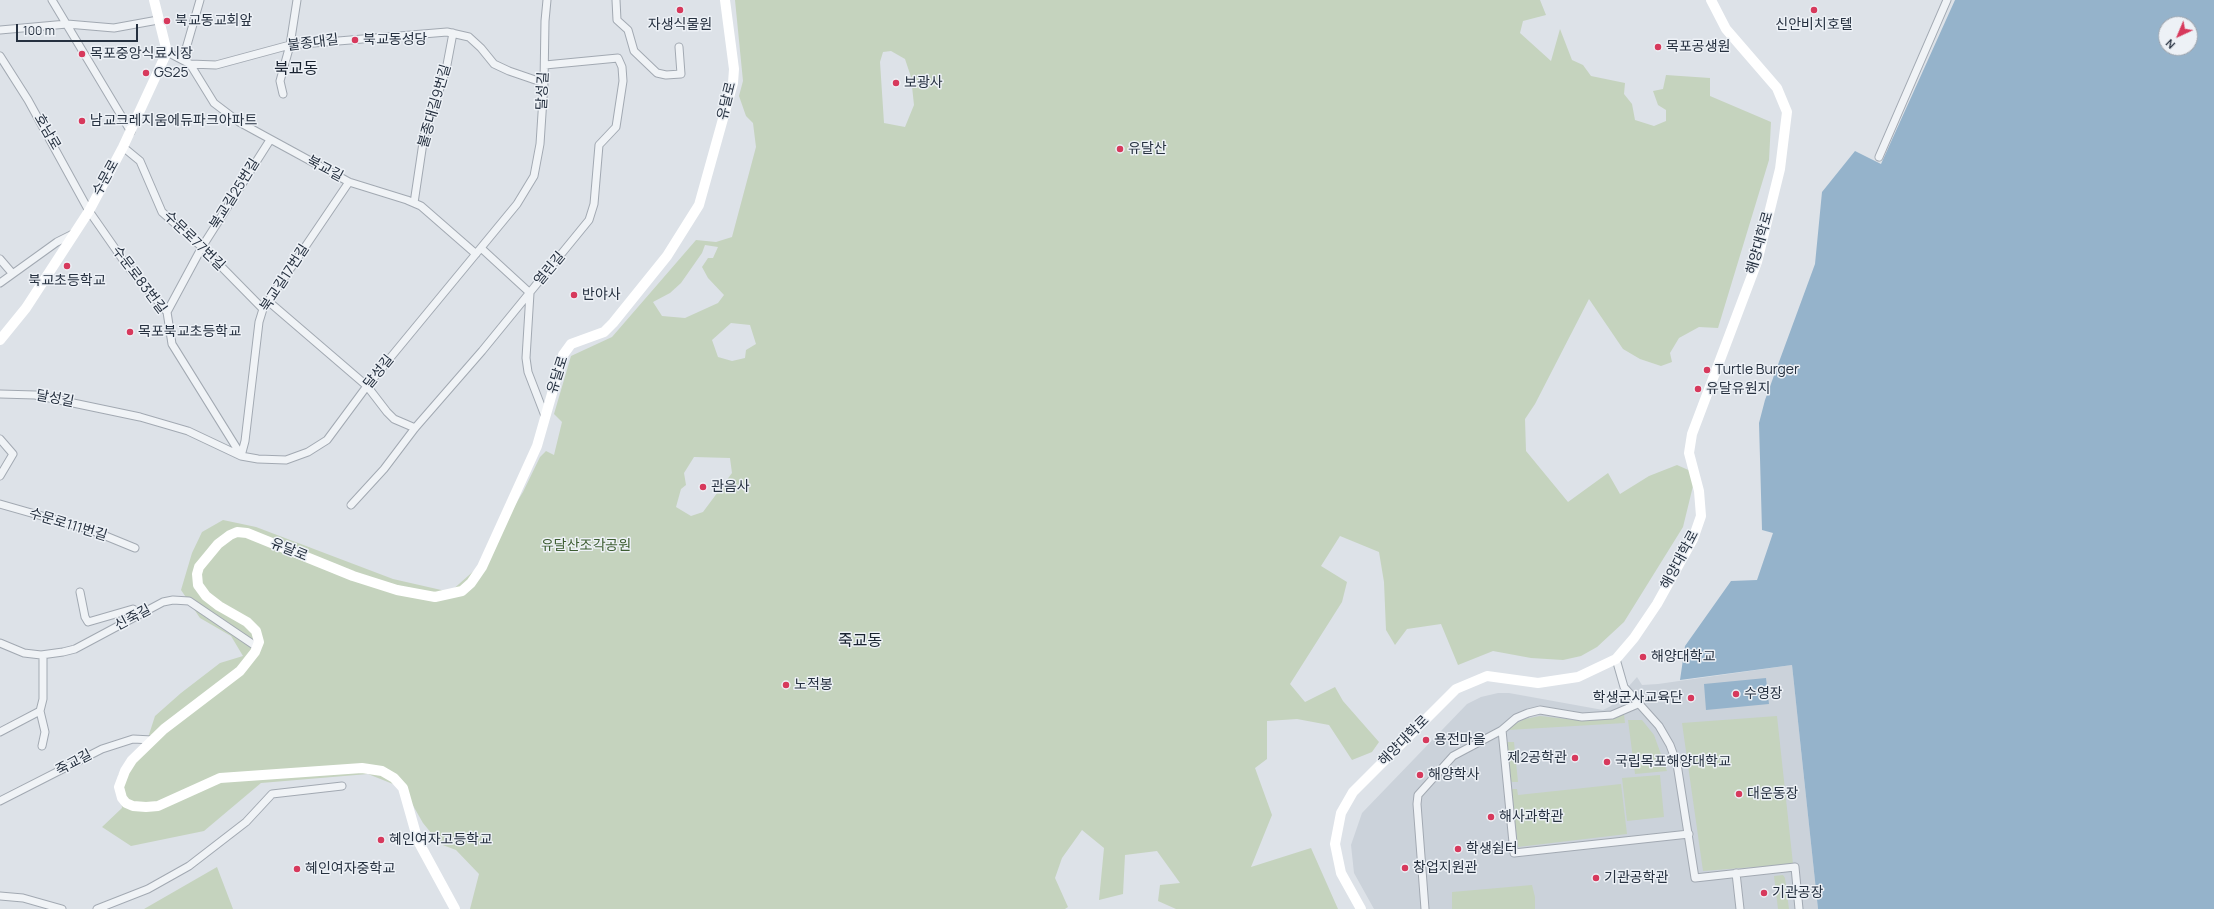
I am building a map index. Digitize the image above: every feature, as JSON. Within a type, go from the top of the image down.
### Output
[{"type":"street","points":[[52,0],[131,132]]},
{"type":"street","points":[[154,0],[158,20],[168,52],[190,64]]},
{"type":"street","points":[[183,59],[200,0]]},
{"type":"street","points":[[283,94],[280,81],[290,45],[297,0]]},
{"type":"street","name":"달성길","points":[[0,394],[35,395],[140,417],[188,431],[242,456],[258,459],[286,460],[308,452],[326,440],[367,386],[517,204],[534,176],[540,144],[547,0]]},
{"type":"street","points":[[616,0],[617,20],[628,30],[634,51],[657,73],[666,75],[681,74],[679,47]]},
{"type":"street","name":"유달로","points":[[257,647],[259,642],[256,631],[247,622],[219,606],[206,596],[198,585],[196,574],[199,567],[218,544],[237,532],[247,533],[353,576],[397,590],[435,597],[462,591],[471,583],[482,567],[537,446],[563,355],[571,344],[604,332],[613,323],[667,256],[699,205],[733,83],[734,69],[725,0]]},
{"type":"street","name":"해양대학로","points":[[1362,909],[1341,873],[1336,853],[1335,835],[1341,813],[1353,792],[1456,689],[1487,676],[1538,683],[1578,677],[1616,659],[1634,638],[1656,604],[1693,539],[1701,516],[1699,491],[1689,453],[1692,434],[1756,262],[1780,169],[1787,112],[1777,88],[1726,29],[1710,0]]},
{"type":"street","points":[[1879,157],[1947,0]]},
{"type":"street","points":[[0,30],[67,24],[114,28],[158,20]]},
{"type":"street","name":"불종대길","points":[[190,64],[216,65],[290,45],[425,33],[453,33],[469,37],[499,66],[544,83]]},
{"type":"street","name":"불종대길9번길","points":[[414,203],[424,136],[446,70],[453,33]]},
{"type":"street","name":"수문로","points":[[0,340],[26,308],[89,210],[131,132],[168,52]]},
{"type":"street","name":"호남로","points":[[0,56],[32,106],[89,210]]},
{"type":"street","name":"열린길","points":[[351,505],[384,469],[415,428],[530,293],[589,220],[594,204],[599,145],[616,127],[623,81],[622,67],[618,58],[545,65]]},
{"type":"street","name":"북교길","points":[[190,64],[214,103],[239,122],[349,182],[414,203],[479,251],[530,293]]},
{"type":"street","name":"북교길25번길","points":[[167,312],[202,247],[270,140]]},
{"type":"street","name":"수문로77번길","points":[[123,148],[140,161],[162,212],[202,247],[263,309]]},
{"type":"street","name":"북교길17번길","points":[[242,456],[263,309],[349,182]]},
{"type":"street","name":"수문로83번길","points":[[89,210],[128,268],[167,312],[172,344],[242,456]]},
{"type":"street","points":[[0,283],[57,242],[74,234]]},
{"type":"street","points":[[0,258],[12,273]]},
{"type":"street","points":[[530,293],[526,358],[528,372],[545,416]]},
{"type":"street","points":[[268,300],[367,386],[394,419],[415,428]]},
{"type":"street","points":[[0,439],[13,454],[0,476]]},
{"type":"street","name":"수문로111번길","points":[[0,504],[91,530],[135,548]]},
{"type":"street","points":[[80,592],[85,617],[88,622],[133,609],[141,614]]},
{"type":"street","name":"신죽길","points":[[0,643],[24,652],[43,655],[75,649],[163,602],[189,601],[257,647]]},
{"type":"street","points":[[257,647],[240,671],[199,701],[152,740],[124,771],[119,787],[122,798],[133,806],[158,806],[220,778],[362,768],[382,771],[394,778],[403,788],[418,842],[455,909]]},
{"type":"street","points":[[42,746],[45,732],[40,711],[43,700],[43,655]]},
{"type":"street","points":[[1616,659],[1624,687],[1640,703],[1659,726],[1670,746],[1677,764],[1695,878],[1794,867],[1800,909]]},
{"type":"street","points":[[1425,909],[1417,804],[1418,796],[1453,756],[1502,730],[1517,718],[1540,710],[1582,717],[1612,715],[1640,703]]},
{"type":"street","points":[[0,732],[40,711]]},
{"type":"street","points":[[1502,730],[1514,853],[1689,834]]},
{"type":"street","name":"죽교길","points":[[0,801],[102,749],[133,739],[152,740]]},
{"type":"street","points":[[97,909],[135,895],[189,866],[246,822],[272,794],[342,786]]},
{"type":"street","points":[[1736,873],[1740,909]]},
{"type":"street","points":[[0,896],[23,898],[62,909]]},
{"type":"shaded area","name":"국립목포해양대학교","points":[[1792,665],[1818,909],[1374,909],[1354,873],[1351,845],[1362,813],[1467,704],[1481,697],[1498,693],[1509,693],[1603,710],[1611,706],[1637,677],[1642,685],[1658,684]]},
{"type":"green space","name":"유달산조각공원","points":[[735,0],[1540,0],[1546,15],[1523,21],[1520,33],[1551,61],[1560,29],[1572,60],[1583,65],[1591,76],[1625,83],[1624,94],[1632,104],[1635,120],[1654,126],[1666,121],[1666,110],[1658,105],[1653,91],[1663,89],[1666,75],[1710,78],[1710,96],[1771,122],[1769,160],[1718,328],[1699,327],[1679,338],[1670,353],[1672,362],[1661,366],[1640,359],[1623,349],[1589,299],[1535,404],[1525,419],[1526,451],[1568,502],[1608,473],[1620,494],[1649,476],[1677,465],[1693,472],[1693,486],[1683,527],[1624,622],[1597,647],[1581,656],[1563,660],[1531,658],[1493,651],[1458,665],[1441,624],[1407,629],[1395,645],[1386,630],[1384,582],[1379,552],[1340,536],[1321,566],[1347,582],[1342,602],[1290,684],[1305,702],[1335,687],[1343,701],[1379,742],[1372,752],[1352,760],[1329,725],[1297,719],[1267,721],[1267,759],[1255,768],[1272,815],[1251,867],[1311,848],[1338,909],[1176,909],[1158,901],[1160,885],[1180,883],[1157,851],[1125,855],[1123,894],[1099,900],[1104,848],[1082,830],[1062,858],[1055,878],[1068,907],[1065,909],[470,909],[479,874],[456,850],[440,844],[423,823],[403,788],[368,774],[261,783],[204,831],[131,846],[102,827],[122,808],[118,775],[145,747],[155,716],[181,693],[220,663],[243,656],[231,636],[200,618],[181,590],[192,553],[202,532],[223,520],[256,527],[393,579],[450,592],[477,568],[523,492],[540,457],[546,451],[554,455],[562,422],[554,414],[571,356],[612,337],[696,240],[716,242],[732,237],[756,147],[753,123],[746,116],[739,96],[743,81]],"holes":[[[891,51],[905,59],[911,77],[914,105],[905,127],[884,123],[880,62],[883,52]],[[705,245],[718,247],[713,258],[708,258],[702,267],[708,278],[724,295],[718,303],[685,318],[662,316],[653,302],[670,293],[681,283],[702,253]],[[731,323],[750,325],[756,344],[746,350],[745,358],[732,361],[718,357],[712,340]],[[694,457],[730,458],[732,473],[703,512],[691,516],[676,507],[681,489],[686,485],[684,473]]]},
{"type":"green space","points":[[1624,714],[1625,723],[1508,730],[1511,726],[1525,719],[1540,716],[1576,720],[1596,720]]},
{"type":"green space","name":"대운동장","points":[[1777,716],[1793,864],[1703,871],[1682,723]]},
{"type":"green space","points":[[1628,720],[1642,720],[1654,735],[1667,771],[1635,774]]},
{"type":"green space","points":[[1506,742],[1514,742],[1518,782],[1512,782],[1510,780]]},
{"type":"green space","points":[[1660,775],[1664,817],[1627,821],[1622,778]]},
{"type":"green space","points":[[1621,784],[1627,834],[1518,847],[1511,789],[1517,789],[1518,795]]},
{"type":"green space","points":[[217,867],[233,909],[144,909]]},
{"type":"green space","points":[[1783,875],[1785,878],[1789,909],[1778,909],[1774,876]]},
{"type":"green space","points":[[1532,885],[1535,897],[1535,909],[1452,909],[1452,892]]},
{"type":"water","points":[[1955,0],[2214,0],[2214,909],[1818,909],[1792,665],[1680,680],[1685,646],[1731,581],[1757,580],[1773,533],[1762,530],[1759,423],[1765,400],[1815,264],[1822,192],[1855,151],[1881,164]]},
{"type":"water","name":"수영장","points":[[1766,678],[1769,704],[1706,710],[1704,684]]},
{"type":"place","name":"자생식물원","points":[[680,10]]},
{"type":"place","name":"신안비치호텔","points":[[1814,10]]},
{"type":"place","name":"북교동교회앞","points":[[167,21]]},
{"type":"place","name":"북교동성당","points":[[355,40]]},
{"type":"place","name":"목포공생원","points":[[1658,47]]},
{"type":"place","name":"목포중앙식료시장","points":[[82,54]]},
{"type":"place","name":"GS25","points":[[146,73]]},
{"type":"place","name":"보광사","points":[[896,83]]},
{"type":"place","name":"남교크레지움에듀파크아파트","points":[[82,121]]},
{"type":"place","name":"유달산","points":[[1120,149]]},
{"type":"place","name":"북교초등학교","points":[[67,266]]},
{"type":"place","name":"반야사","points":[[574,295]]},
{"type":"place","name":"목포북교초등학교","points":[[130,332]]},
{"type":"place","name":"Turtle Burger","points":[[1707,370]]},
{"type":"place","name":"유달유원지","points":[[1698,389]]},
{"type":"place","name":"관음사","points":[[703,487]]},
{"type":"place","name":"해양대학교","points":[[1643,657]]},
{"type":"place","name":"노적봉","points":[[786,685]]},
{"type":"place","name":"수영장","points":[[1736,694]]},
{"type":"place","name":"학생군사교육단","points":[[1691,698]]},
{"type":"place","name":"용전마을","points":[[1426,740]]},
{"type":"place","name":"제2공학관","points":[[1575,758]]},
{"type":"place","name":"국립목포해양대학교","points":[[1607,762]]},
{"type":"place","name":"해양학사","points":[[1420,775]]},
{"type":"place","name":"대운동장","points":[[1739,794]]},
{"type":"place","name":"해사과학관","points":[[1491,817]]},
{"type":"place","name":"혜인여자고등학교","points":[[381,840]]},
{"type":"place","name":"학생쉼터","points":[[1458,849]]},
{"type":"place","name":"창업지원관","points":[[1405,868]]},
{"type":"place","name":"혜인여자중학교","points":[[297,869]]},
{"type":"place","name":"기관공학관","points":[[1596,878]]},
{"type":"place","name":"기관공장","points":[[1764,893]]},
{"type":"district","name":"북교동","points":[[296,70]]},
{"type":"district","name":"죽교동","points":[[860,642]]}]
